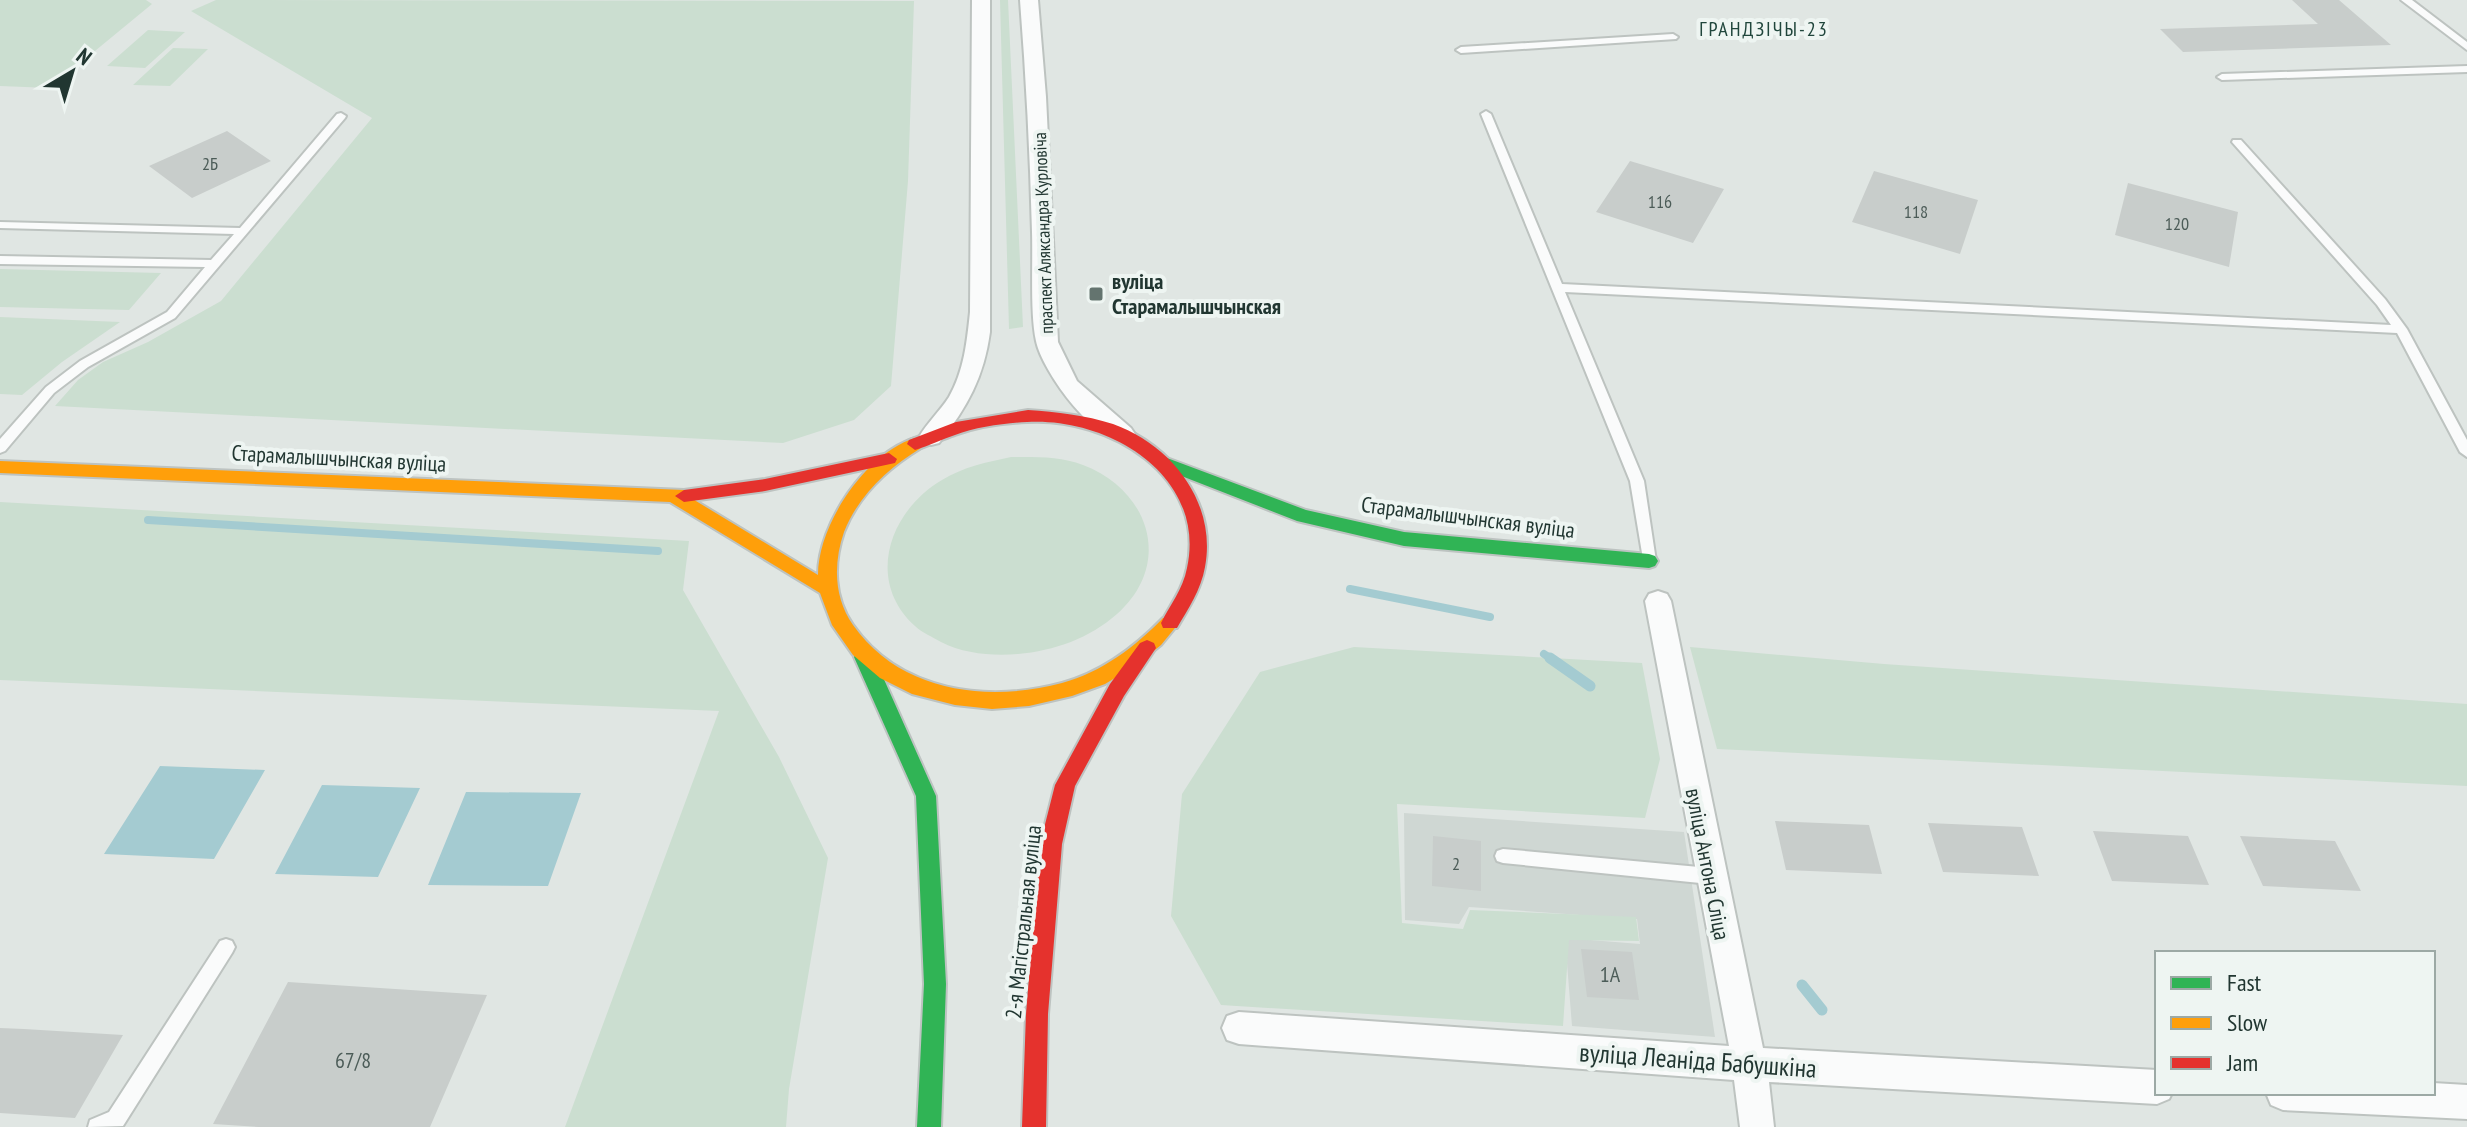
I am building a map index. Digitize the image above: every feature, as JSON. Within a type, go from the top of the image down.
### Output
[{"type":"main road","name":"Старамалышчынская вуліца","points":[[1167,464],[1191,498],[1201,533],[1199,567],[1191,593],[1176,617],[1147,648],[1101,677],[1062,692],[1004,701],[962,699],[922,690],[890,675],[864,657],[837,624],[826,588],[825,557],[834,528],[857,490],[892,458],[931,437],[988,419],[1028,416],[1077,420],[1125,436],[1167,464],[1303,516],[1404,539],[1649,561]]},
{"type":"main road","name":"Старамалышчынская вуліца","points":[[0,467],[676,497],[765,485],[892,458]]},
{"type":"main road","name":"Старамалышчынская вуліца","points":[[676,497],[826,588]]},
{"type":"main road","name":"2-я Магістральная вуліца","points":[[1034,1127],[1037,1014],[1051,844],[1065,785],[1117,690],[1147,648]]},
{"type":"main road","points":[[864,657],[926,796],[935,984],[929,1127]]},
{"type":"street","points":[[931,437],[952,413],[970,383],[978,348],[981,296],[981,0]]},
{"type":"street","name":"праспект Аляксандра Курловіча","points":[[1029,0],[1037,97],[1047,342],[1068,385],[1125,436]]},
{"type":"street","name":"вуліца Антона Сліца","points":[[1658,601],[1749,1063],[1757,1127]]},
{"type":"street","name":"вуліца Леаніда Бабушкіна","points":[[1239,1028],[1846,1071],[2155,1087]]},
{"type":"street","points":[[2324,1095],[2467,1102]]},
{"type":"lane","points":[[2406,0],[2467,47]]},
{"type":"lane","points":[[1461,50],[1673,37]]},
{"type":"lane","points":[[2222,77],[2467,69]]},
{"type":"lane","points":[[1486,114],[1637,481],[1649,561]]},
{"type":"lane","points":[[0,448],[50,390],[84,364],[171,315],[341,116]]},
{"type":"lane","points":[[2237,142],[2381,302],[2401,329],[2467,452]]},
{"type":"lane","points":[[0,225],[242,231]]},
{"type":"lane","points":[[0,260],[213,264]]},
{"type":"lane","points":[[1559,288],[2401,329]]},
{"type":"lane","points":[[1503,856],[1710,876]]},
{"type":"lane","points":[[97,1127],[116,1119],[226,947]]},
{"type":"shaded area","points":[[1404,813],[1684,832],[1715,1037],[1572,1026],[1565,938],[1640,944],[1637,919],[1469,907],[1459,924],[1405,920]]},
{"type":"green space","points":[[0,0],[146,0],[152,4],[50,88],[0,86]]},
{"type":"green space","points":[[216,0],[914,1],[908,181],[891,386],[854,420],[783,443],[55,406],[78,380],[103,362],[148,342],[221,301],[372,118],[191,11]]},
{"type":"green space","points":[[1000,0],[1008,0],[1023,327],[1009,329]]},
{"type":"green space","points":[[148,30],[185,32],[145,68],[107,66]]},
{"type":"green space","points":[[173,48],[208,49],[170,86],[133,85]]},
{"type":"green space","points":[[0,269],[161,273],[129,310],[0,307]]},
{"type":"green space","points":[[0,317],[120,322],[62,362],[22,395],[0,394]]},
{"type":"green space","points":[[1011,457],[1065,460],[1106,476],[1138,510],[1146,530],[1149,551],[1145,573],[1135,594],[1117,614],[1083,636],[1058,646],[1018,654],[969,652],[921,631],[900,608],[891,589],[888,568],[890,548],[908,510],[924,493],[958,472]]},
{"type":"green space","points":[[0,502],[689,541],[683,590],[779,757],[828,858],[789,1089],[786,1127],[565,1127],[719,711],[0,680]]},
{"type":"green space","points":[[1354,647],[1642,663],[1660,759],[1645,818],[1397,804],[1402,923],[1463,929],[1470,910],[1636,917],[1639,941],[1569,940],[1563,1026],[1221,1005],[1171,916],[1182,794],[1260,672]]},
{"type":"green space","points":[[1690,647],[1884,664],[2467,704],[2467,786],[1717,749]]},
{"type":"water","points":[[160,766],[265,770],[214,859],[104,854]]},
{"type":"water","points":[[322,785],[420,788],[378,877],[275,874]]},
{"type":"water","points":[[466,792],[581,793],[548,886],[428,885]]},
{"type":"building","points":[[2292,0],[2339,0],[2391,45],[2183,52],[2160,29],[2318,24]]},
{"type":"building","points":[[227,131],[271,161],[192,198],[149,166]]},
{"type":"building","points":[[1630,161],[1724,189],[1693,243],[1596,212]]},
{"type":"building","points":[[1874,171],[1978,200],[1960,254],[1852,222]]},
{"type":"building","points":[[2128,183],[2238,212],[2229,267],[2115,235]]},
{"type":"building","points":[[1775,821],[1869,825],[1882,874],[1786,870]]},
{"type":"building","points":[[1928,823],[2022,827],[2039,876],[1943,872]]},
{"type":"building","points":[[2093,831],[2188,836],[2209,885],[2112,881]]},
{"type":"building","points":[[1433,836],[1481,841],[1481,891],[1432,886]]},
{"type":"building","points":[[2240,836],[2335,841],[2361,891],[2263,886]]},
{"type":"building","points":[[1581,949],[1632,952],[1639,1000],[1587,997]]},
{"type":"building","points":[[288,982],[487,995],[430,1127],[213,1124]]},
{"type":"building","points":[[0,1028],[123,1035],[75,1118],[0,1113]]},
{"type":"waterway","points":[[148,520],[658,551]]},
{"type":"waterway","points":[[1350,589],[1490,617]]},
{"type":"waterway","points":[[1544,654],[1550,658]]},
{"type":"waterway","points":[[1550,658],[1590,686]]},
{"type":"waterway","points":[[1802,985],[1822,1010]]},
{"type":"traffic: fast","points":[[1167,464],[1303,516],[1404,539],[1649,561]]},
{"type":"traffic: fast","points":[[864,657],[926,796],[935,984],[929,1127]]},
{"type":"traffic: slow","points":[[915,444],[884,466],[857,494],[837,528],[829,554],[828,581],[839,620],[860,650],[887,673],[919,688],[955,697],[992,701],[1029,698],[1065,690],[1109,673],[1137,654],[1170,623]]},
{"type":"traffic: slow","points":[[0,467],[684,496]]},
{"type":"traffic: slow","points":[[676,497],[826,588]]},
{"type":"traffic: jam","points":[[1028,416],[1085,422],[1118,433],[1145,448],[1167,467],[1184,490],[1194,514],[1198,541],[1196,568],[1187,596],[1170,623]]},
{"type":"traffic: jam","points":[[915,444],[956,428],[1028,416]]},
{"type":"traffic: jam","points":[[684,496],[765,485],[889,459]]},
{"type":"traffic: jam","points":[[1034,1127],[1037,1014],[1051,844],[1065,785],[1117,690],[1147,648]]},
{"type":"place","name":"вуліца Старамалышчынская","points":[[1096,294]]},
{"type":"district","name":"ГРАНДЗІЧЫ-23","points":[[1764,29]]}]
